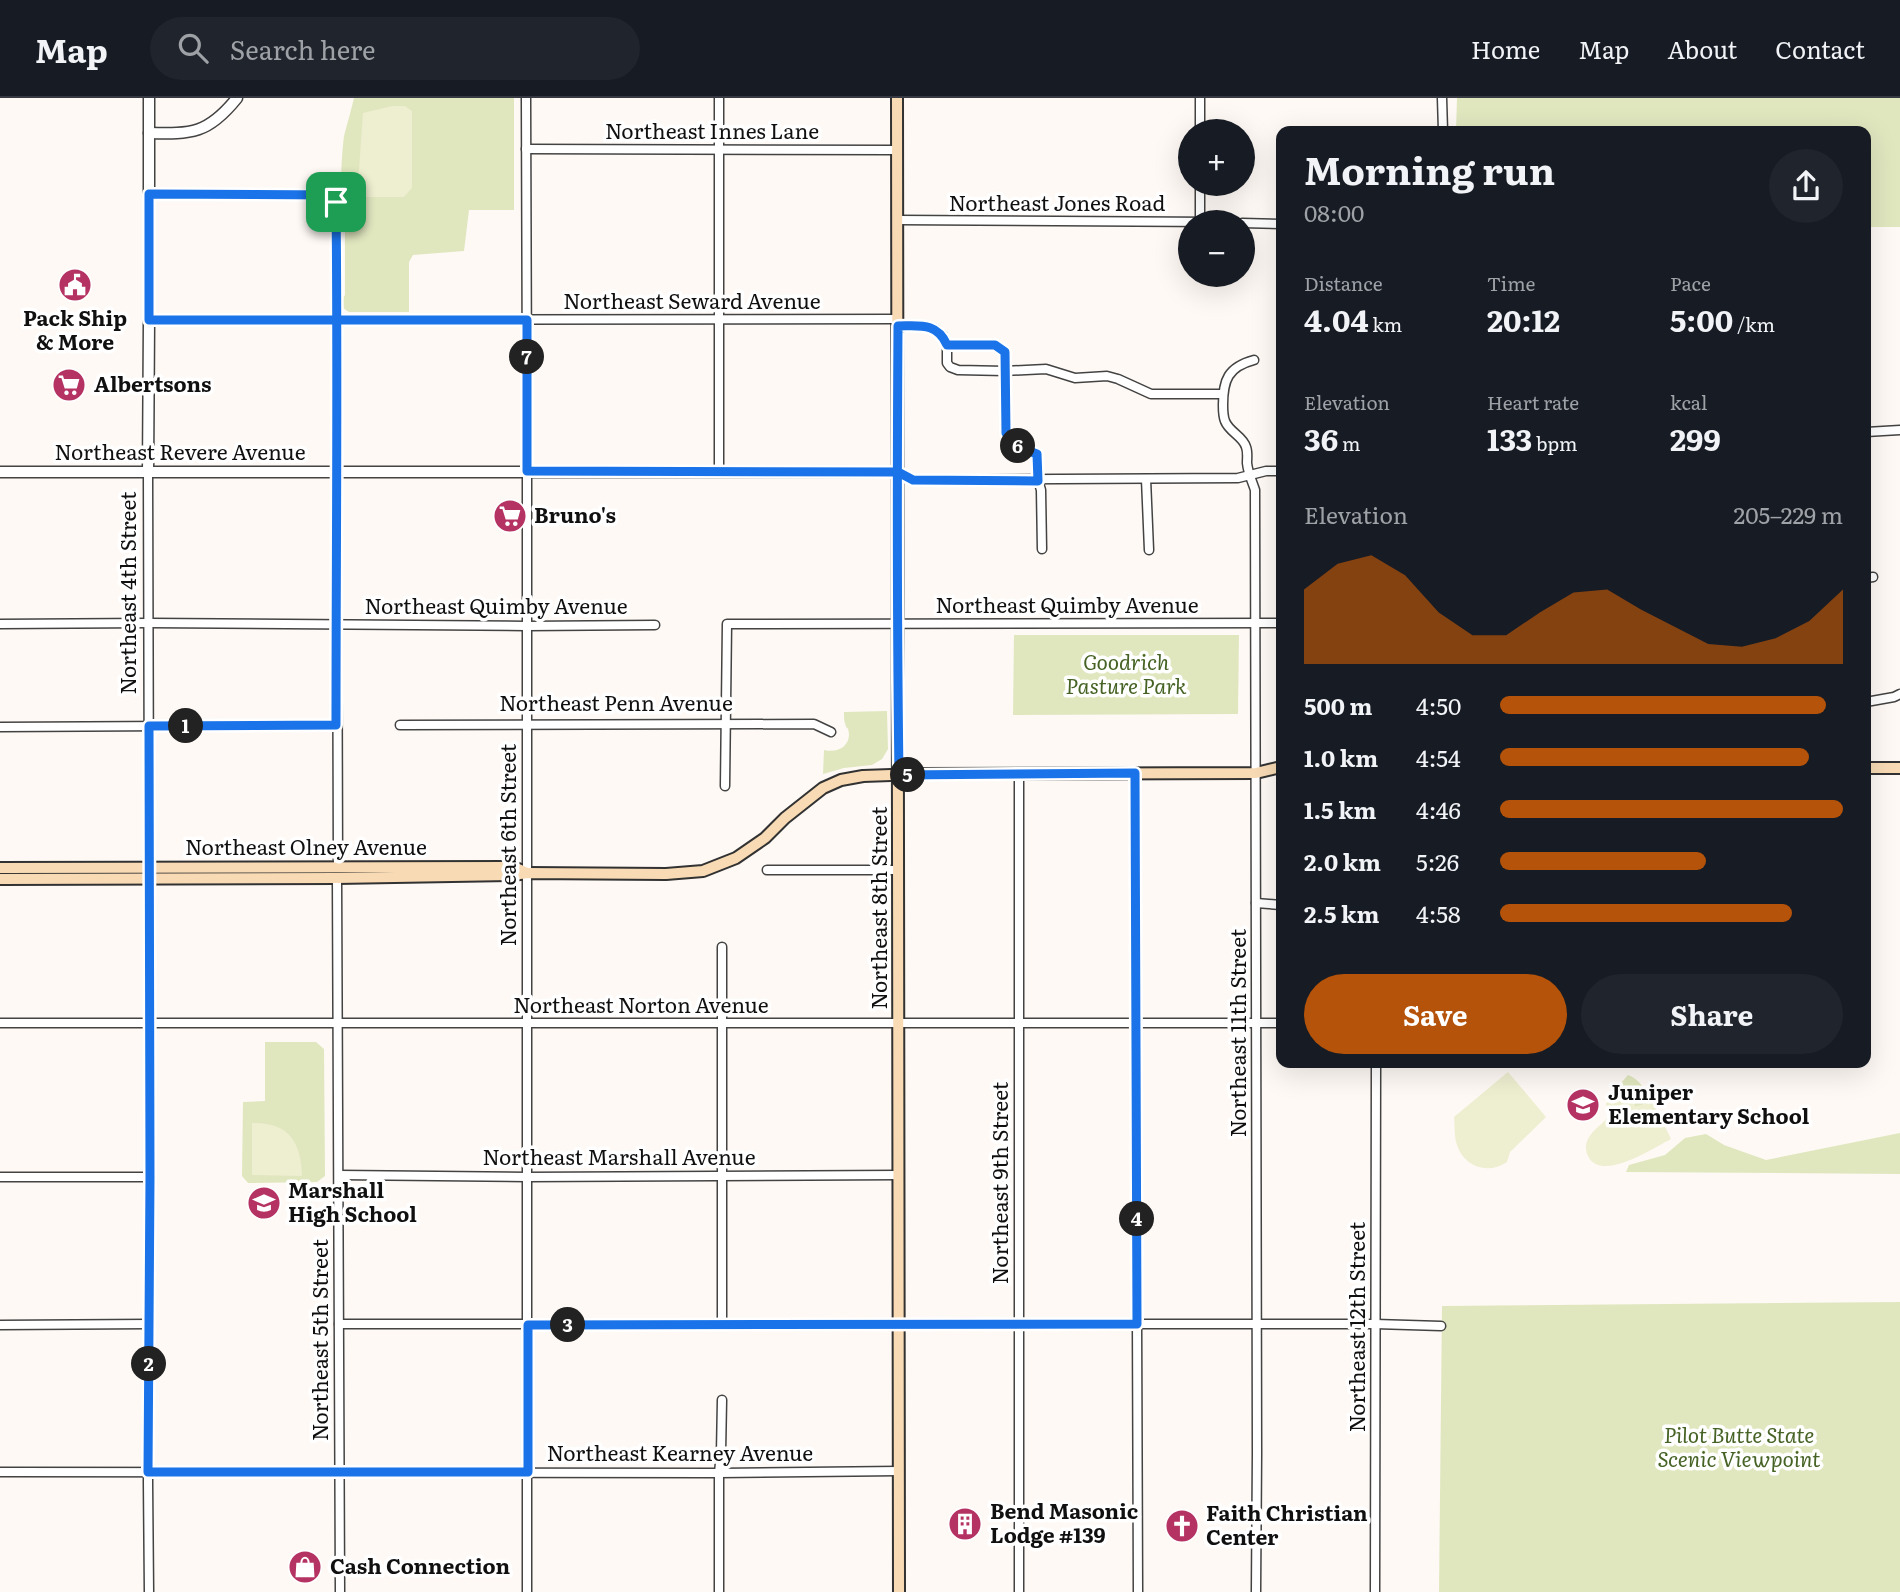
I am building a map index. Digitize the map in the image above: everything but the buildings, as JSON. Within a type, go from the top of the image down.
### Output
[{"type":"main road","name":"Northeast 8th Street","points":[[897,98],[899,1592]]},
{"type":"main road","points":[[899,775],[1256,773],[1276,768]]},
{"type":"main road","points":[[1871,768],[1900,768]]},
{"type":"main road","name":"Northeast Olney Avenue","points":[[0,879],[150,873],[337,872],[514,866],[527,873],[666,874],[703,871],[736,858],[765,838],[822,788],[841,780],[863,776],[899,775]]},
{"type":"main road","name":"Northeast Olney Avenue","points":[[0,868],[150,873]]},
{"type":"street","name":"Northeast 4th Street","points":[[149,98],[149,1592]]},
{"type":"street","points":[[149,133],[180,134],[197,131],[213,123],[237,98]]},
{"type":"street","name":"Northeast 6th Street","points":[[526,98],[527,1592]]},
{"type":"street","points":[[719,98],[719,472]]},
{"type":"street","points":[[1200,98],[1200,119]]},
{"type":"street","points":[[1443,98],[1443,126]]},
{"type":"street","name":"Northeast Innes Lane","points":[[526,149],[898,150]]},
{"type":"street","name":"Northeast 5th Street","points":[[149,194],[336,195],[340,1592]]},
{"type":"street","name":"Northeast Jones Road","points":[[898,220],[1178,222]]},
{"type":"street","points":[[1255,223],[1276,224]]},
{"type":"street","name":"Northeast Seward Avenue","points":[[149,320],[720,319],[898,323],[935,329],[943,336],[947,345]]},
{"type":"street","points":[[1042,549],[1041,490],[1037,454],[1014,444],[1006,433],[1005,371],[1005,352],[995,345],[947,345],[947,363],[958,370],[1005,371],[1046,369],[1075,378],[1107,376],[1151,394],[1223,394],[1231,370],[1254,360]]},
{"type":"street","name":"Northeast 11th Street","points":[[1223,394],[1223,416],[1226,424],[1244,441],[1255,490],[1256,1592]]},
{"type":"street","points":[[1871,432],[1900,430]]},
{"type":"street","name":"Northeast Revere Avenue","points":[[0,472],[898,472],[913,480],[1038,481],[1238,478],[1276,471]]},
{"type":"street","points":[[1146,479],[1149,550]]},
{"type":"street","name":"Northeast Quimby Avenue","points":[[726,723],[727,624],[1276,623]]},
{"type":"street","name":"Northeast Quimby Avenue","points":[[0,624],[655,625]]},
{"type":"street","points":[[1871,701],[1900,694]]},
{"type":"street","points":[[725,786],[726,723]]},
{"type":"street","name":"Northeast Penn Avenue","points":[[400,724],[814,724],[831,732]]},
{"type":"street","points":[[0,727],[336,725]]},
{"type":"street","points":[[1135,773],[1138,1592]]},
{"type":"street","name":"Northeast 9th Street","points":[[1019,774],[1019,1592]]},
{"type":"street","points":[[767,870],[899,870]]},
{"type":"street","points":[[1256,903],[1276,905]]},
{"type":"street","points":[[722,947],[722,1324]]},
{"type":"street","name":"Northeast Norton Avenue","points":[[0,1023],[1276,1023]]},
{"type":"street","name":"Northeast 12th Street","points":[[1375,1592],[1376,1068]]},
{"type":"street","name":"Northeast Marshall Avenue","points":[[339,1175],[899,1175]]},
{"type":"street","points":[[0,1177],[150,1177]]},
{"type":"street","points":[[339,1324],[1257,1323],[1441,1326]]},
{"type":"street","points":[[0,1325],[150,1324]]},
{"type":"street","points":[[719,1592],[722,1400]]},
{"type":"street","name":"Northeast Kearney Avenue","points":[[0,1472],[899,1471]]},
{"type":"green space","points":[[354,98],[514,98],[514,210],[469,210],[464,251],[413,255],[409,262],[409,312],[349,312],[342,305],[345,295],[345,214],[342,165],[344,136]]},
{"type":"green space","points":[[1457,98],[1900,98],[1900,227],[1871,227],[1871,126],[1456,126]]},
{"type":"green space","points":[[392,106],[405,106],[412,111],[412,188],[404,197],[363,197],[358,191],[358,184],[363,113]]},
{"type":"green space","name":"Goodrich Pasture Park","points":[[1014,635],[1239,635],[1238,714],[1013,715]]},
{"type":"green space","points":[[887,711],[888,749],[882,759],[872,765],[844,768],[823,774],[824,750],[833,751],[847,743],[849,731],[844,712]]},
{"type":"green space","points":[[265,1042],[316,1042],[324,1049],[325,1176],[317,1182],[248,1183],[242,1176],[243,1102],[265,1101]]},
{"type":"green space","points":[[1508,1072],[1546,1117],[1510,1152],[1507,1162],[1492,1168],[1478,1167],[1460,1153],[1455,1139],[1454,1117]]},
{"type":"green space","points":[[1628,1075],[1642,1086],[1649,1103],[1635,1107],[1625,1094],[1621,1083]]},
{"type":"green space","points":[[1625,1094],[1635,1107],[1653,1102],[1671,1139],[1628,1161],[1604,1166],[1595,1163],[1586,1150],[1588,1139],[1609,1117],[1606,1103]]},
{"type":"green space","points":[[252,1123],[275,1126],[290,1136],[299,1153],[302,1176],[252,1175]]},
{"type":"green space","points":[[1900,1133],[1900,1174],[1626,1172],[1629,1165],[1665,1155],[1685,1138],[1706,1134],[1724,1145],[1766,1160]]},
{"type":"green space","name":"Pilot Butte State Scenic Viewpoint","points":[[1900,1302],[1900,1592],[1439,1592],[1442,1306]]},
{"type":"place","name":"Pack Ship & More","points":[[75,285]]},
{"type":"place","name":"Albertsons","points":[[69,385]]},
{"type":"place","name":"Bruno's","points":[[510,516]]},
{"type":"place","name":"Juniper Elementary School","points":[[1583,1105]]},
{"type":"place","name":"Marshall High School","points":[[264,1203]]},
{"type":"place","name":"Bend Masonic Lodge #139","points":[[965,1524]]},
{"type":"place","name":"Faith Christian Center","points":[[1182,1526]]},
{"type":"place","name":"Cash Connection","points":[[305,1567]]},
{"type":"route","points":[[336,202],[336,195],[149,194],[149,320],[337,320],[527,320],[527,471],[898,472],[913,480],[1038,481],[1037,454],[1014,444],[1006,433],[1005,352],[995,345],[947,345],[943,336],[935,329],[924,326],[898,326],[898,472],[898,724],[899,775],[1135,773],[1137,1324],[528,1325],[528,1472],[148,1472],[149,726],[336,725],[338,393],[337,320],[336,202]]}]
